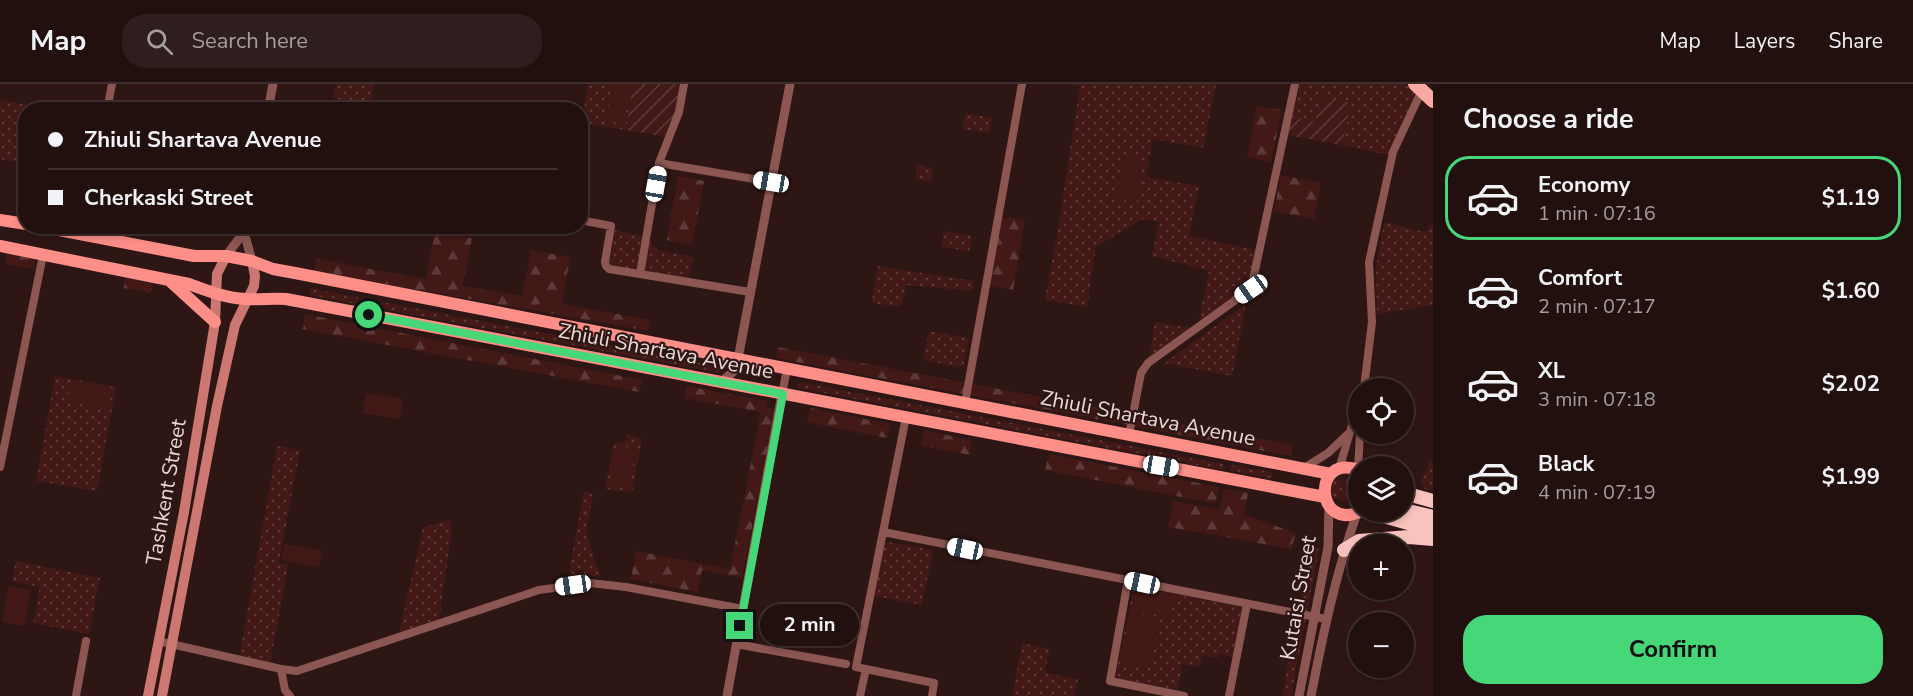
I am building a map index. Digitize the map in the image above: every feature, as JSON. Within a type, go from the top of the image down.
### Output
[{"type":"highway","points":[[1419,87],[1433,101]]},
{"type":"highway","points":[[1414,495],[1433,500]]},
{"type":"highway","points":[[1414,512],[1433,517]]},
{"type":"highway","points":[[1401,522],[1433,530]]},
{"type":"highway","points":[[1344,550],[1359,541],[1410,537],[1433,539]]},
{"type":"main road","points":[[0,219],[18,222]]},
{"type":"main road","name":"Zhiuli Shartava Avenue","points":[[80,234],[194,256],[226,256],[252,261],[273,269],[1304,468],[1335,471],[1348,467]]},
{"type":"main road","name":"Zhiuli Shartava Avenue","points":[[0,246],[189,284],[217,294],[247,299],[286,299],[906,417],[1327,501],[1341,514],[1348,513]]},
{"type":"main road","points":[[217,294],[217,274],[226,256]]},
{"type":"main road","points":[[247,299],[254,285],[252,261]]},
{"type":"main road","points":[[169,280],[215,322]]},
{"type":"main road","name":"Tashkent Street","points":[[148,696],[184,512],[215,322],[217,294]]},
{"type":"main road","name":"Tashkent Street","points":[[162,696],[232,337],[247,299]]},
{"type":"main road","points":[[1327,501],[1324,484],[1335,471]]},
{"type":"street","points":[[109,102],[112,84]]},
{"type":"street","points":[[270,102],[273,84]]},
{"type":"street","points":[[640,274],[660,163],[679,112],[684,84]]},
{"type":"street","points":[[721,382],[733,372],[738,359],[790,84]]},
{"type":"street","points":[[965,403],[1022,84]]},
{"type":"street","points":[[1129,435],[1140,373],[1148,363],[1251,289],[1295,84]]},
{"type":"street","points":[[1365,378],[1372,322],[1369,262],[1393,152],[1419,87]]},
{"type":"street","points":[[660,163],[771,182]]},
{"type":"street","points":[[588,222],[611,226],[604,262],[609,269],[750,292]]},
{"type":"street","points":[[226,256],[241,234]]},
{"type":"street","points":[[245,234],[252,261]]},
{"type":"street","points":[[0,466],[43,255]]},
{"type":"street","points":[[738,359],[739,374],[748,387]]},
{"type":"street","points":[[727,696],[787,369]]},
{"type":"street","points":[[906,417],[856,667],[934,683],[932,696]]},
{"type":"street","points":[[1304,468],[1328,453],[1348,434]]},
{"type":"street","points":[[1335,471],[1348,436]]},
{"type":"street","name":"Kutaisi Street","points":[[1299,696],[1328,547],[1327,501]]},
{"type":"street","name":"Kutaisi Street","points":[[1311,696],[1326,619],[1344,550],[1357,522]]},
{"type":"street","points":[[883,532],[1326,619]]},
{"type":"street","points":[[1128,580],[1110,681],[1184,696]]},
{"type":"street","points":[[158,641],[297,671],[539,590],[590,583],[626,587],[743,609]]},
{"type":"street","points":[[1229,696],[1247,604]]},
{"type":"street","points":[[76,696],[86,641]]},
{"type":"street","points":[[736,644],[846,664]]},
{"type":"street","points":[[280,669],[285,690],[290,696]]},
{"type":"street","points":[[860,696],[866,669]]},
{"type":"green space","points":[[336,84],[374,84],[371,102],[352,102],[333,98]]},
{"type":"green space","points":[[588,84],[633,84],[626,130],[588,124],[588,102],[585,102]]},
{"type":"green space","points":[[612,84],[631,85],[624,124],[606,121]]},
{"type":"green space","points":[[633,84],[681,84],[676,112],[666,137],[626,130]]},
{"type":"green space","points":[[1068,84],[1216,84],[1203,148],[1153,139],[1146,177],[1199,186],[1189,236],[1256,250],[1247,290],[1206,321],[1199,320],[1209,271],[1152,256],[1159,222],[1143,219],[1096,247],[1087,307],[1045,300],[1080,86]]},
{"type":"green space","points":[[1300,84],[1405,84],[1415,94],[1388,155],[1342,145],[1351,103],[1316,123],[1290,117]]},
{"type":"green space","points":[[1322,98],[1351,103],[1342,145],[1286,135],[1290,117],[1316,122]]},
{"type":"green space","points":[[0,100],[18,103],[18,163],[0,159]]},
{"type":"green space","points":[[1257,106],[1282,110],[1271,162],[1247,157]]},
{"type":"green space","points":[[965,113],[992,118],[989,133],[963,129]]},
{"type":"green space","points":[[1122,157],[1143,160],[1137,202],[1116,199]]},
{"type":"green space","points":[[917,165],[933,168],[931,182],[915,179]]},
{"type":"green space","points":[[1281,175],[1321,183],[1314,219],[1274,211]]},
{"type":"green space","points":[[678,176],[704,181],[692,245],[667,240]]},
{"type":"green space","points":[[1001,217],[1025,220],[1013,290],[989,286]]},
{"type":"green space","points":[[1384,222],[1425,232],[1433,223],[1433,305],[1377,314],[1376,267]]},
{"type":"green space","points":[[615,230],[645,237],[657,250],[693,257],[689,279],[614,267],[610,261]]},
{"type":"green space","points":[[944,231],[972,236],[969,252],[941,246]]},
{"type":"green space","points":[[434,234],[472,238],[463,286],[522,296],[531,250],[570,257],[562,304],[650,320],[648,331],[314,271],[316,259],[426,279]]},
{"type":"green space","points":[[7,254],[35,259],[33,269],[5,264]]},
{"type":"green space","points":[[877,266],[974,281],[973,291],[906,285],[901,307],[872,303]]},
{"type":"green space","points":[[125,278],[153,283],[151,293],[124,288]]},
{"type":"green space","points":[[310,288],[721,367],[723,370],[720,373],[309,295]]},
{"type":"green space","points":[[1246,304],[1232,376],[1164,363]]},
{"type":"green space","points":[[305,314],[642,380],[639,392],[302,329]]},
{"type":"green space","points":[[1155,322],[1192,328],[1149,359]]},
{"type":"green space","points":[[929,331],[969,338],[963,368],[923,360]]},
{"type":"green space","points":[[778,347],[1293,445],[1290,456],[776,358]]},
{"type":"green space","points":[[55,376],[116,387],[97,491],[36,481]]},
{"type":"green space","points":[[72,380],[113,388],[108,409],[67,401]]},
{"type":"green space","points":[[801,382],[1224,464],[1223,470],[799,388],[797,385]]},
{"type":"green space","points":[[687,386],[767,401],[767,407],[775,409],[742,578],[702,570],[697,592],[631,579],[636,551],[730,569],[761,412],[684,398]]},
{"type":"green space","points":[[366,393],[403,399],[400,419],[363,413]]},
{"type":"green space","points":[[810,408],[890,424],[887,438],[807,422]]},
{"type":"green space","points":[[924,430],[972,440],[969,455],[921,445]]},
{"type":"green space","points":[[627,435],[642,439],[632,492],[605,489],[614,444],[626,441]]},
{"type":"green space","points":[[616,445],[636,448],[629,488],[609,485]]},
{"type":"green space","points":[[277,446],[300,450],[279,563],[288,565],[270,665],[239,659]]},
{"type":"green space","points":[[1049,454],[1219,487],[1216,504],[1045,470]]},
{"type":"green space","points":[[1433,460],[1433,491],[1425,489],[1421,483],[1429,462]]},
{"type":"green space","points":[[1231,465],[1271,472],[1273,477],[1230,471]]},
{"type":"green space","points":[[1333,480],[1348,480],[1348,501],[1343,501],[1330,494]]},
{"type":"green space","points":[[1224,489],[1248,493],[1244,515],[1296,533],[1291,549],[1168,527],[1173,501],[1220,510]]},
{"type":"green space","points":[[584,491],[593,495],[586,533],[600,576],[568,577]]},
{"type":"green space","points":[[450,520],[452,530],[439,619],[399,633],[423,527]]},
{"type":"green space","points":[[884,541],[933,550],[922,605],[874,596]]},
{"type":"green space","points":[[285,544],[322,551],[319,567],[281,560]]},
{"type":"green space","points":[[1310,548],[1319,549],[1291,696],[1282,696]]},
{"type":"green space","points":[[16,561],[100,578],[89,634],[33,623],[40,587],[12,581]]},
{"type":"green space","points":[[9,586],[31,590],[24,626],[2,622]]},
{"type":"green space","points":[[1134,586],[1244,608],[1234,657],[1219,654],[1218,658],[1203,655],[1200,667],[1183,664],[1177,690],[1115,678]]},
{"type":"green space","points":[[1135,589],[1175,597],[1170,618],[1131,610]]},
{"type":"green space","points":[[1130,612],[1160,618],[1150,668],[1120,662]]},
{"type":"green space","points":[[1022,643],[1049,649],[1045,673],[1078,679],[1074,696],[1012,696]]},
{"type":"route","points":[[369,315],[783,394],[740,626]]}]
